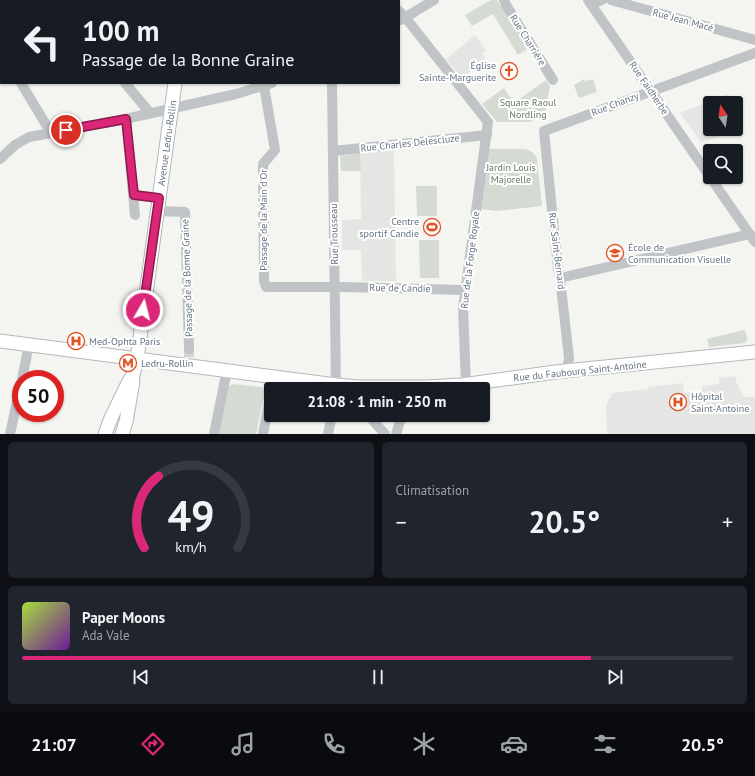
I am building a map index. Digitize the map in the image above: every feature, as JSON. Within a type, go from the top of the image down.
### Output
[{"type":"main road","name":"Avenue Ledru-Rollin","points":[[110,427],[128,383],[133,376],[137,359],[175,84]]},
{"type":"main road","name":"Rue du Faubourg Saint-Antoine","points":[[0,341],[137,359],[189,357],[269,382]]},
{"type":"main road","name":"Rue du Faubourg Saint-Antoine","points":[[486,382],[567,370],[755,352]]},
{"type":"main road","points":[[124,428],[133,385],[133,376]]},
{"type":"main road","points":[[110,427],[120,418],[124,428]]},
{"type":"street","points":[[434,0],[401,17],[488,122],[487,135]]},
{"type":"street","name":"Rue Charrière","points":[[504,0],[553,80]]},
{"type":"street","points":[[590,2],[602,0]]},
{"type":"street","name":"Rue Jean Macé","points":[[614,0],[755,40]]},
{"type":"street","name":"Rue Faidherbe","points":[[590,2],[703,167]]},
{"type":"street","name":"Rue Chanzy","points":[[544,131],[755,53]]},
{"type":"street","points":[[22,84],[51,133]]},
{"type":"street","points":[[126,84],[150,113]]},
{"type":"street","points":[[1,156],[15,145],[29,137],[172,109],[236,94],[268,84]]},
{"type":"street","name":"Passage de la Main d'Or","points":[[266,287],[264,280],[263,164],[275,150],[268,84]]},
{"type":"street","name":"Rue Trousseau","points":[[332,84],[336,382]]},
{"type":"street","points":[[126,119],[135,215]]},
{"type":"street","name":"Rue Saint-Bernard","points":[[544,131],[569,358],[567,370]]},
{"type":"street","name":"Rue Charles Delescluze","points":[[333,151],[487,135]]},
{"type":"street","name":"Rue de la Forge Royale","points":[[466,382],[463,308],[487,135]]},
{"type":"street","name":"Rue Faidherbe","points":[[715,184],[752,238]]},
{"type":"street","points":[[134,195],[159,198]]},
{"type":"street","name":"Passage de la Bonne Graine","points":[[157,211],[185,212],[189,357]]},
{"type":"street","points":[[560,278],[752,238]]},
{"type":"street","name":"Rue de Candie","points":[[266,287],[465,290]]},
{"type":"street","points":[[24,370],[29,345]]},
{"type":"street","points":[[214,434],[227,370]]},
{"type":"street","points":[[10,434],[13,422]]},
{"type":"street","points":[[263,434],[265,422]]},
{"type":"street","points":[[328,434],[331,422]]},
{"type":"street","points":[[374,422],[385,434]]},
{"type":"street","points":[[396,434],[400,422]]},
{"type":"shaded area","points":[[475,35],[486,51],[482,54],[485,59],[462,78],[446,59]]},
{"type":"shaded area","points":[[703,104],[703,136],[722,136],[701,142],[680,113]]},
{"type":"shaded area","points":[[394,150],[396,281],[362,281],[361,250],[342,250],[342,220],[361,219],[360,153]]},
{"type":"shaded area","name":"Hôpital Saint-Antoine","points":[[736,376],[736,381],[744,397],[755,397],[755,434],[607,434],[606,406],[612,393],[683,383],[684,393],[702,392],[702,386],[719,384],[719,378]]},
{"type":"green space","points":[[491,0],[497,0],[527,49],[518,55],[493,14],[472,26],[465,15]]},
{"type":"green space","points":[[584,79],[585,81],[593,79],[597,92],[579,98],[574,85]]},
{"type":"green space","name":"Square Raoul Nordling","points":[[546,80],[550,87],[545,112],[530,122],[497,122],[482,104],[504,88],[514,103]]},
{"type":"green space","name":"Jardin Louis Majorelle","points":[[488,149],[525,149],[534,154],[537,159],[542,206],[497,211],[480,209]]},
{"type":"green space","points":[[360,153],[361,171],[341,171],[340,156]]},
{"type":"green space","points":[[416,186],[437,186],[437,216],[417,216]]},
{"type":"green space","points":[[419,240],[439,240],[439,278],[420,278]]},
{"type":"green space","points":[[743,330],[746,332],[747,339],[745,343],[709,347],[707,339]]},
{"type":"green space","points":[[233,384],[262,387],[264,390],[256,434],[219,434],[228,387]]},
{"type":"tunnel","points":[[189,349],[189,357]]},
{"type":"place","name":"Église Sainte-Marguerite","points":[[509,71]]},
{"type":"place","name":"Centre sportif Candie","points":[[432,227]]},
{"type":"place","name":"École de Communication Visuelle","points":[[615,253]]},
{"type":"place","name":"Med-Ophta Paris","points":[[76,341]]},
{"type":"place","name":"Ledru-Rollin","points":[[128,363]]},
{"type":"place","name":"Hôpital Saint-Antoine","points":[[678,402]]},
{"type":"route","points":[[66,130],[126,119],[134,195],[159,198],[143,310]]}]
